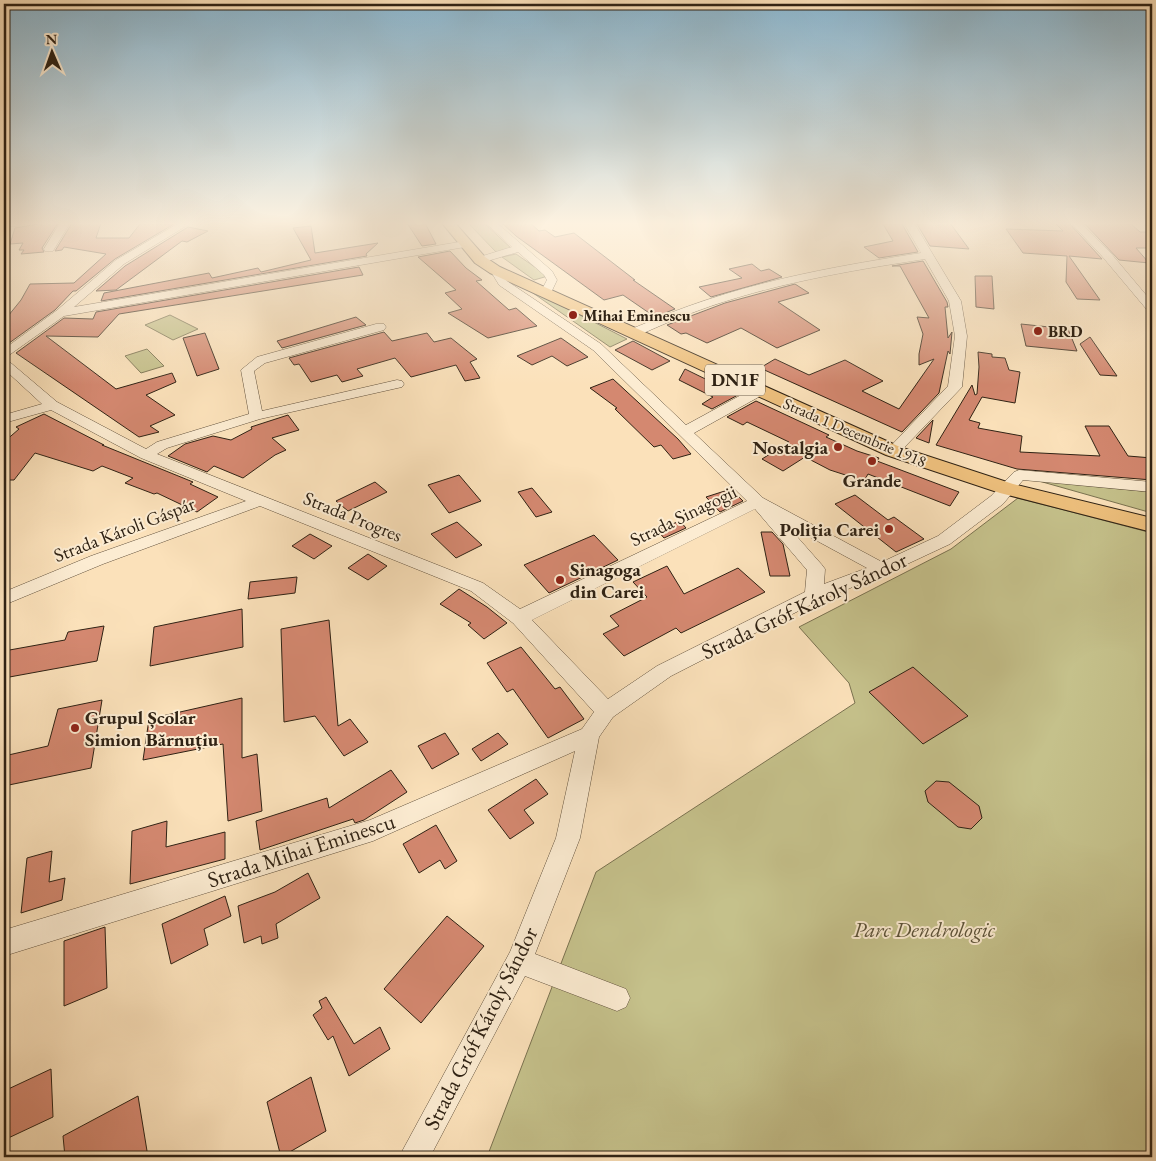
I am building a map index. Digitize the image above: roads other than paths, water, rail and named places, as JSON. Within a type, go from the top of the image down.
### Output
[{"type":"main road","name":"Strada 1 Decembrie 1918","points":[[511,277],[893,451],[1007,489],[1152,525]]},
{"type":"street","points":[[4,355],[60,313],[102,277]]},
{"type":"street","points":[[60,313],[271,277]]},
{"type":"street","points":[[499,277],[503,283],[597,347],[757,502],[816,569],[814,595]]},
{"type":"street","points":[[546,293],[552,280],[550,277]]},
{"type":"street","points":[[633,333],[694,308],[808,277]]},
{"type":"street","points":[[893,451],[956,387],[961,336],[955,301],[941,277]]},
{"type":"street","points":[[1125,277],[1152,309]]},
{"type":"street","points":[[256,416],[247,370],[252,365],[261,360],[380,327]]},
{"type":"street","name":"Strada Progres","points":[[4,362],[52,405],[146,455],[477,588],[519,618],[606,711]]},
{"type":"street","points":[[146,455],[162,445],[256,416],[397,384]]},
{"type":"street","points":[[685,432],[759,391]]},
{"type":"street","points":[[4,420],[52,405]]},
{"type":"street","name":"Strada Gróf Károly Sándor","points":[[414,1157],[520,961],[568,838],[589,735],[606,711],[664,671],[814,595],[882,569],[944,540],[997,500],[1019,475],[1152,487]]},
{"type":"street","name":"Strada Károli Gáspár","points":[[4,598],[98,560],[260,501]]},
{"type":"street","points":[[757,502],[882,569]]},
{"type":"street","name":"Strada Sinagogii","points":[[519,618],[757,502]]},
{"type":"street","name":"Strada Mihai Eminescu","points":[[4,943],[373,830],[589,735]]},
{"type":"street","points":[[520,961],[617,998]]},
{"type":"place","name":"Mihai Eminescu","points":[[573,315]]},
{"type":"place","name":"BRD","points":[[1038,331]]},
{"type":"place","name":"Nostalgia","points":[[838,447]]},
{"type":"place","name":"Grande","points":[[872,461]]},
{"type":"place","name":"Poliția Carei","points":[[889,529]]},
{"type":"place","name":"Sinagoga din Carei","points":[[560,580]]},
{"type":"place","name":"Grupul Școlar Simion Bărnuțiu","points":[[75,728]]},
{"type":"park label","name":"Parc Dendrologic","points":[[924,929]]}]
